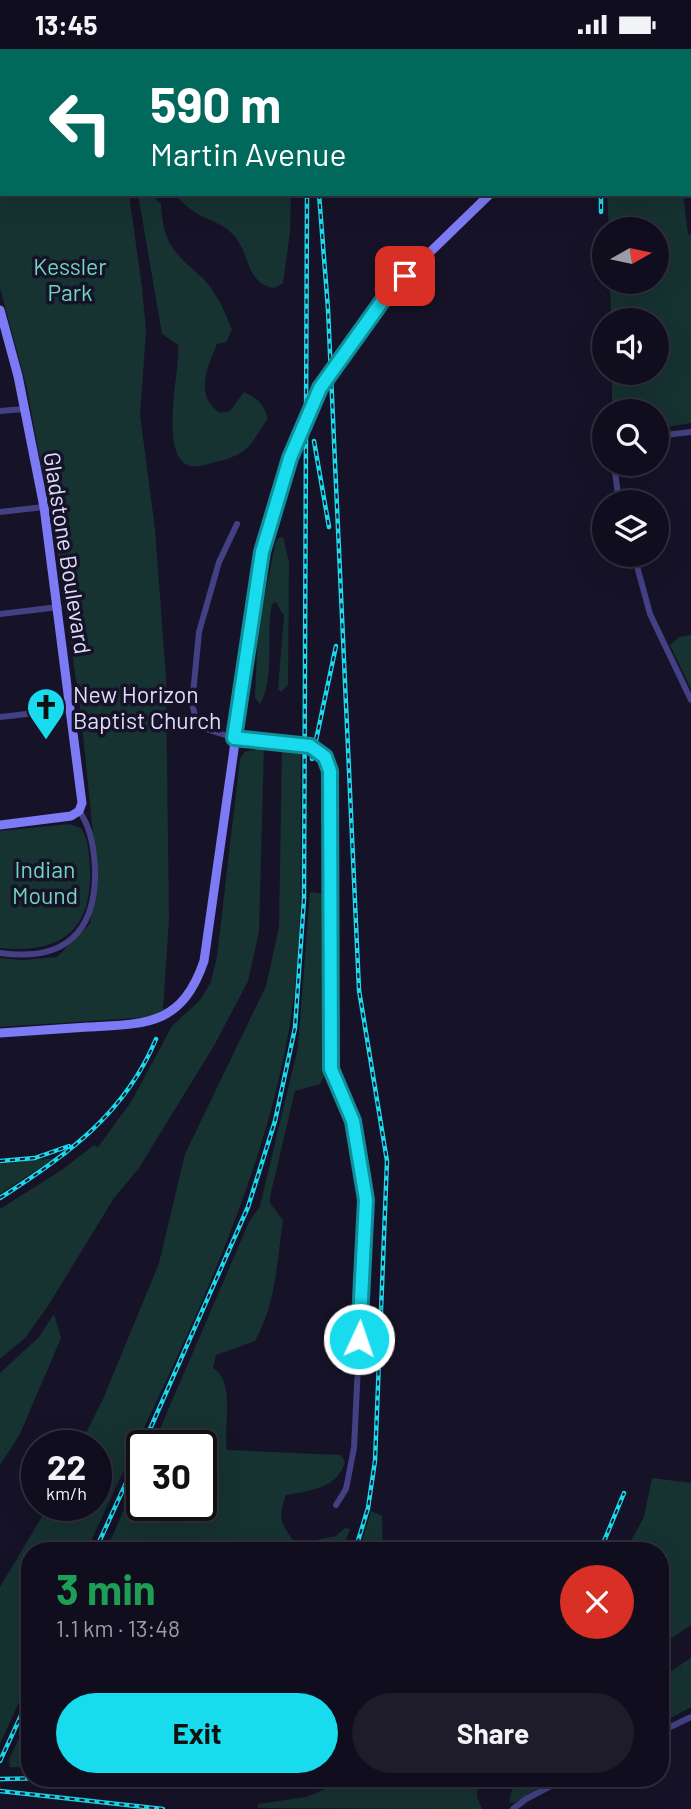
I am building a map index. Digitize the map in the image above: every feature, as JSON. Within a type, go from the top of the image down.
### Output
[{"type":"main road","points":[[0,1033],[146,1024],[168,1013],[186,999],[197,982],[204,961],[262,552],[290,458],[320,388],[388,293],[488,196]]},
{"type":"main road","name":"Gladstone Boulevard","points":[[0,310],[44,507],[82,798],[79,811]]},
{"type":"main road","points":[[0,825],[67,817],[79,811]]},
{"type":"street","points":[[0,411],[24,409]]},
{"type":"street","points":[[669,435],[691,432]]},
{"type":"street","points":[[0,512],[44,507]]},
{"type":"street","points":[[237,523],[219,562],[206,602],[192,703],[197,723],[203,728],[234,738],[310,746],[325,757],[330,771],[331,1069],[353,1121],[366,1200],[354,1448],[346,1489],[336,1505]]},
{"type":"street","points":[[637,567],[650,614],[691,700]]},
{"type":"street","points":[[0,614],[59,607]]},
{"type":"street","points":[[0,717],[71,709]]},
{"type":"street","name":"Gladstone Boulevard","points":[[0,953],[30,955],[57,950],[72,939],[85,924],[93,898],[94,864],[87,822],[79,811]]},
{"type":"street","points":[[669,1728],[691,1717]]},
{"type":"street","points":[[513,1809],[526,1798],[548,1787]]},
{"type":"green space","name":"Kessler Park","points":[[0,196],[129,196],[146,332],[140,415],[155,529],[166,677],[169,919],[163,1010],[151,1017],[0,1027],[0,958],[22,960],[57,957],[90,924],[97,874],[81,715],[59,561],[27,389],[0,288]]},
{"type":"green space","points":[[138,196],[153,196],[161,204],[164,227],[170,244],[214,292],[232,330],[226,342],[217,344],[207,372],[205,390],[212,406],[220,413],[230,411],[244,392],[264,409],[268,418],[246,449],[233,457],[199,466],[191,466],[181,460],[175,447],[173,431],[178,345],[162,334]]},
{"type":"green space","points":[[177,196],[291,196],[290,233],[283,283],[274,288],[259,281],[250,268],[241,245],[230,231],[199,215]]},
{"type":"green space","points":[[607,196],[683,196],[688,234],[691,235],[691,423],[669,427],[669,399],[612,399],[612,385],[669,385],[669,308],[611,308],[610,294],[669,294],[669,217],[608,217]]},
{"type":"green space","points":[[283,537],[289,562],[288,685],[281,692],[278,689],[284,616],[276,602],[272,604],[270,616],[268,681],[260,704],[255,698],[258,628],[275,545],[278,538]]},
{"type":"green space","points":[[691,635],[691,689],[670,645],[679,637]]},
{"type":"green space","points":[[264,747],[259,932],[248,981],[215,1044],[139,1168],[114,1198],[48,1306],[25,1338],[0,1359],[0,1209],[63,1169],[94,1145],[98,1147],[131,1102],[172,1026],[200,1000],[211,982],[217,956],[240,759],[244,752]]},
{"type":"green space","points":[[282,748],[301,750],[297,964],[288,1035],[273,1102],[254,1168],[230,1233],[175,1362],[143,1430],[126,1430],[126,1467],[112,1497],[112,1430],[88,1430],[159,1263],[185,1154],[266,986],[279,927]]},
{"type":"green space","name":"Indian Mound","points":[[69,824],[81,828],[89,854],[89,892],[78,924],[68,935],[54,943],[21,949],[0,948],[0,831]]},
{"type":"green space","points":[[310,892],[325,894],[325,1074],[320,1084],[295,1091],[270,1197],[270,1203],[283,1220],[275,1282],[262,1327],[255,1341],[216,1355],[213,1368],[224,1383],[226,1394],[227,1450],[341,1455],[345,1461],[342,1470],[330,1483],[313,1490],[286,1495],[281,1516],[295,1542],[110,1542],[126,1506],[126,1521],[217,1521],[217,1430],[159,1430],[249,1222],[260,1206],[298,1047]]},
{"type":"green space","points":[[55,1158],[0,1194],[0,1164]]},
{"type":"green space","points":[[54,1314],[61,1338],[19,1436],[0,1465],[0,1373],[39,1337]]},
{"type":"green space","points":[[652,1478],[691,1483],[691,1625],[669,1640],[669,1542],[630,1542],[644,1517]]},
{"type":"green space","points":[[371,1511],[382,1516],[383,1542],[361,1542]]},
{"type":"green space","points":[[39,1521],[101,1521],[91,1542],[27,1542]]},
{"type":"green space","points":[[345,1528],[350,1529],[345,1542],[306,1542],[336,1536]]},
{"type":"green space","points":[[21,1552],[21,1698],[0,1744],[0,1587]]},
{"type":"green space","points":[[691,1658],[691,1707],[669,1719],[669,1672]]},
{"type":"green space","points":[[21,1734],[21,1768],[10,1767],[9,1760]]},
{"type":"green space","points":[[331,1787],[477,1787],[477,1797],[482,1809],[258,1808],[258,1804],[306,1797]]},
{"type":"green space","points":[[513,1787],[540,1787],[514,1803],[509,1802]]},
{"type":"railway","points":[[150,1430],[248,1207],[275,1121],[295,1028],[304,899],[307,196]]},
{"type":"railway","points":[[319,196],[328,309],[359,990],[387,1161],[375,1461],[368,1508],[358,1542]]},
{"type":"railway","points":[[601,196],[601,212]]},
{"type":"railway","points":[[314,441],[329,527]]},
{"type":"railway","points":[[312,759],[336,646]]},
{"type":"railway","points":[[0,1198],[48,1166],[91,1131],[128,1090],[156,1039]]},
{"type":"railway","points":[[0,1161],[35,1158],[69,1146]]},
{"type":"railway","points":[[99,1542],[126,1483]]},
{"type":"railway","points":[[604,1542],[624,1493]]},
{"type":"railway","points":[[0,1761],[21,1716]]},
{"type":"railway","points":[[0,1779],[21,1779]]},
{"type":"railway","points":[[0,1791],[163,1809]]},
{"type":"place","name":"New Horizon Baptist Church","points":[[46,741]]},
{"type":"route","points":[[359,1339],[366,1200],[361,1155],[353,1121],[331,1069],[330,771],[325,757],[310,746],[234,738],[252,602],[262,552],[290,458],[320,388],[388,293],[405,276]]}]
